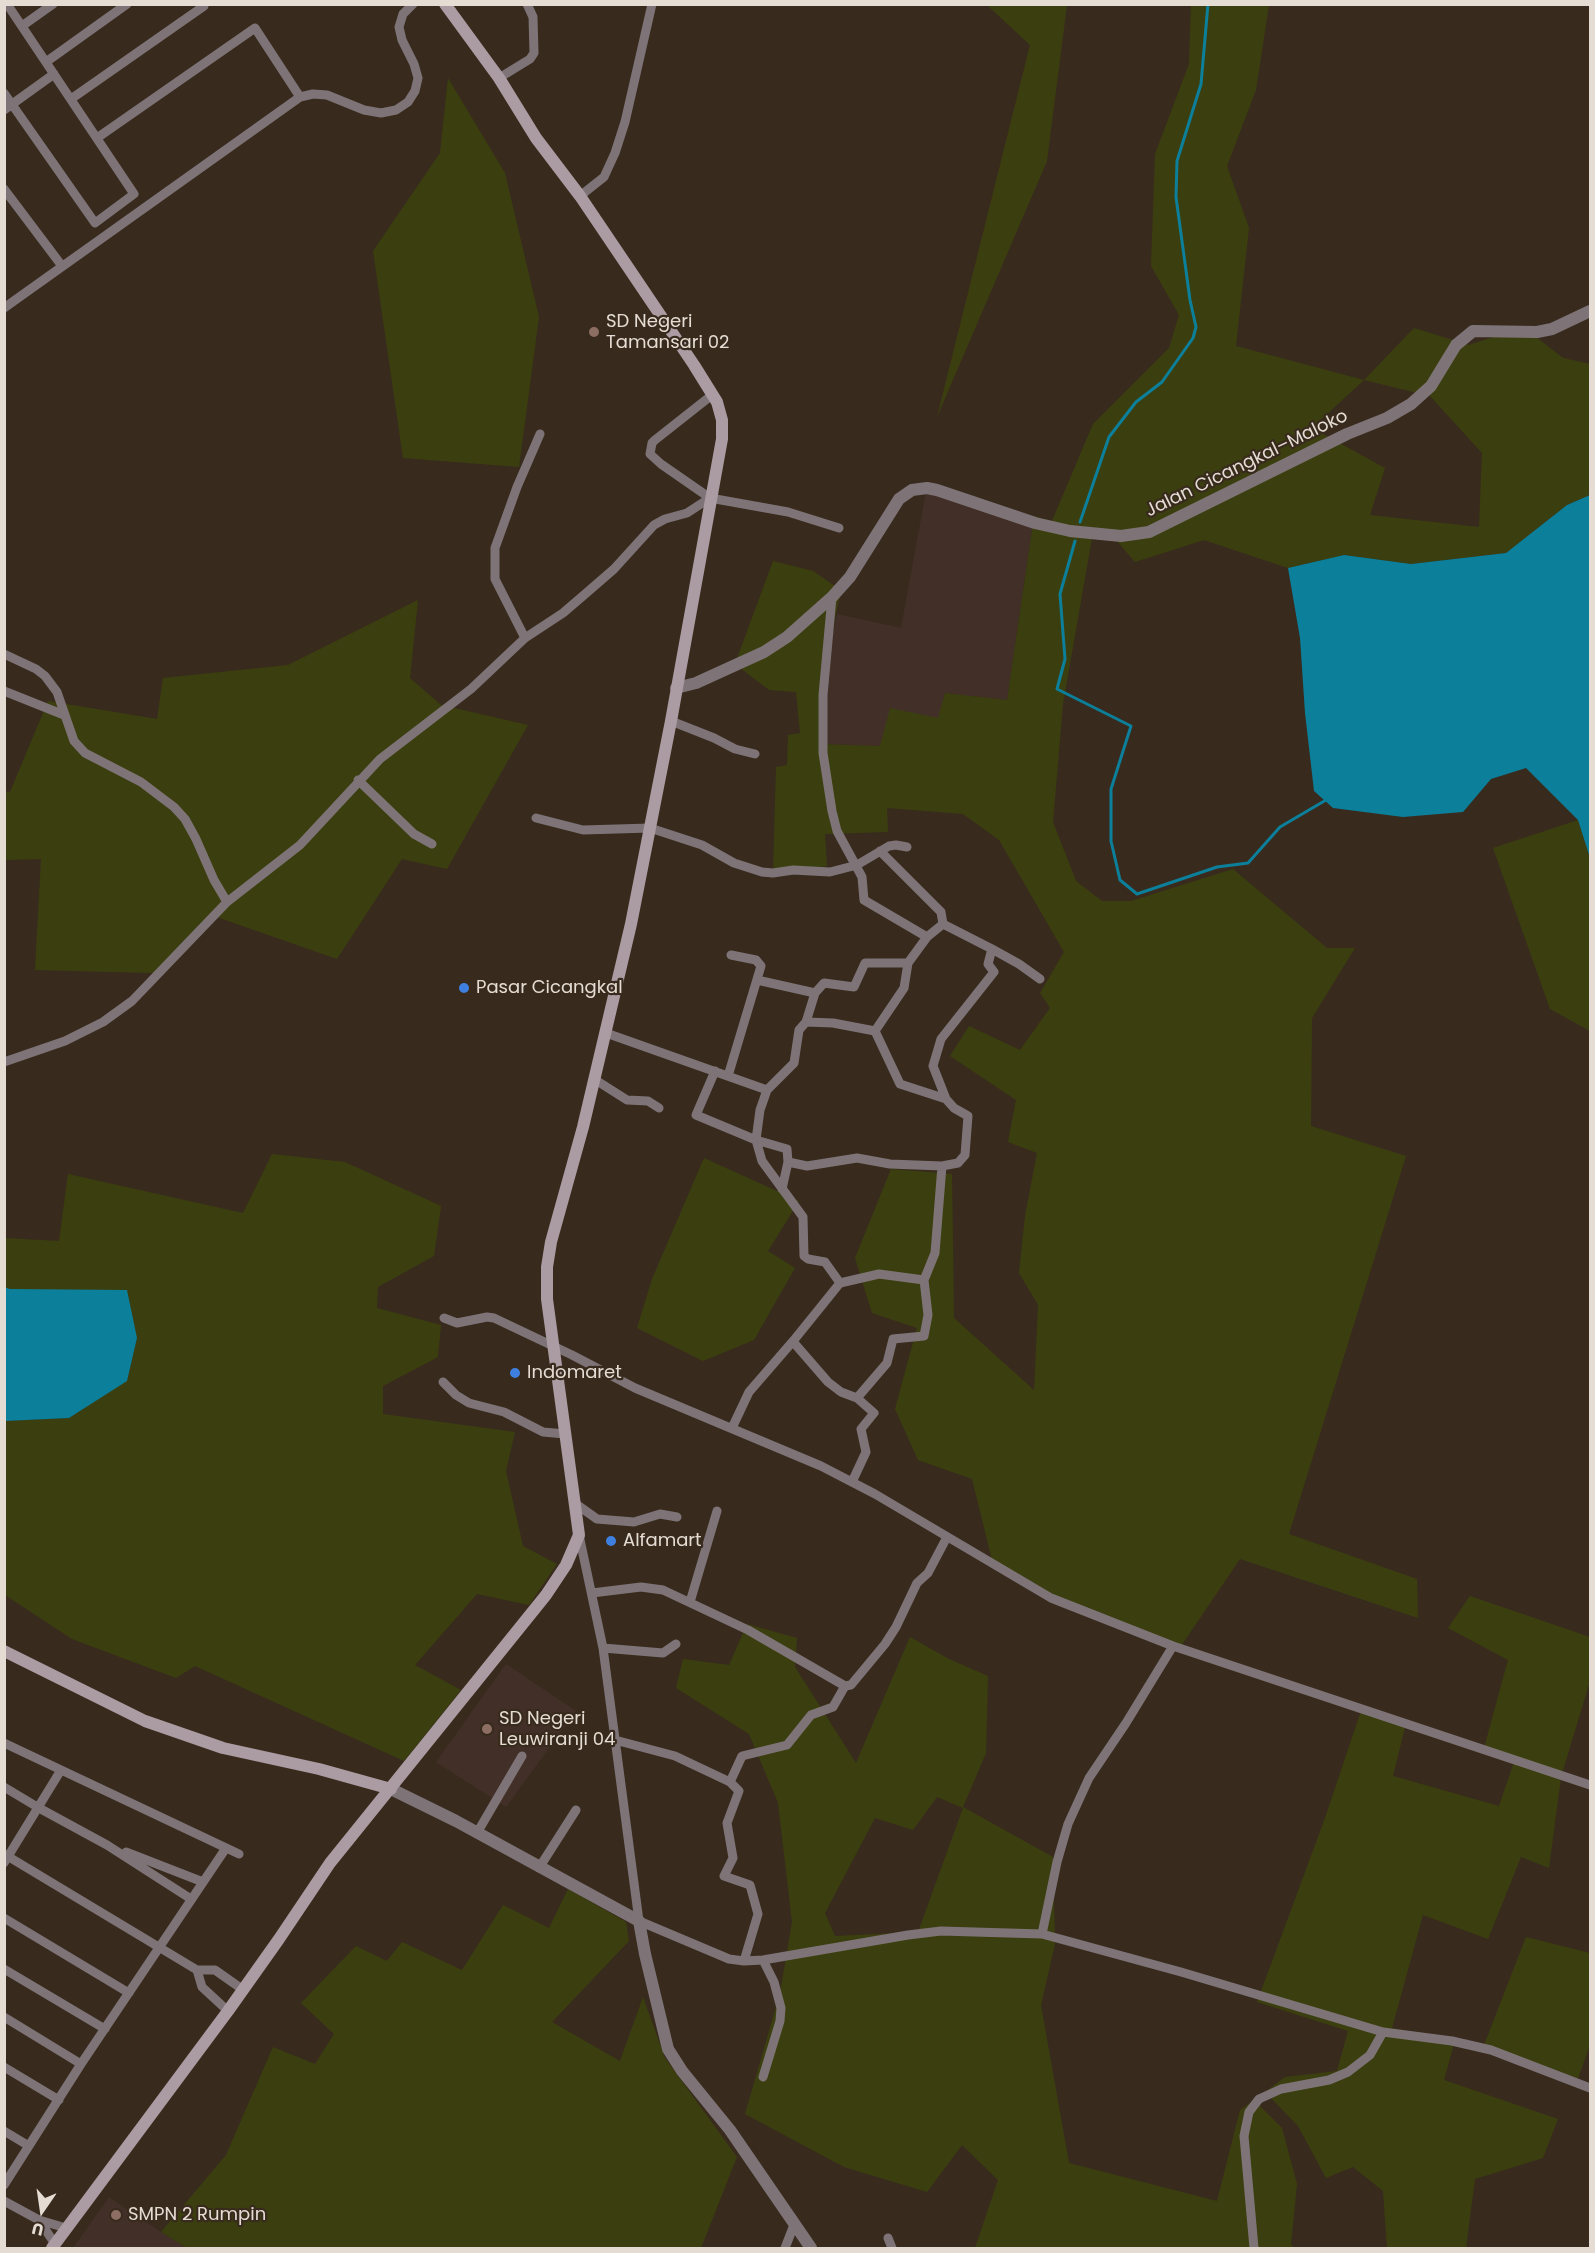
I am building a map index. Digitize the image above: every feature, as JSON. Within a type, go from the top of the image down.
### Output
[{"type":"main road","points":[[53,2246],[228,2011],[330,1863],[546,1595],[566,1565],[579,1535],[547,1299],[547,1267],[551,1242],[583,1127],[632,924],[671,721],[723,427],[721,411],[712,395],[580,196],[536,138],[499,78],[445,4]]},
{"type":"main road","points":[[4,1651],[145,1721],[223,1748],[319,1769],[391,1789]]},
{"type":"street","points":[[4,93],[8,107],[95,223],[134,194],[7,4]]},
{"type":"street","points":[[22,27],[53,4]]},
{"type":"street","points":[[46,62],[127,4]]},
{"type":"street","points":[[4,308],[300,97],[313,94],[327,95],[364,110],[381,113],[396,110],[408,102],[415,91],[417,78],[414,64],[402,40],[399,27],[403,14],[413,4]]},
{"type":"street","points":[[499,78],[530,59],[534,53],[533,17],[527,4]]},
{"type":"street","points":[[580,196],[604,177],[615,153],[625,122],[652,4]]},
{"type":"street","points":[[71,99],[204,6]]},
{"type":"street","points":[[97,138],[255,28],[300,97]]},
{"type":"street","points":[[8,107],[54,74]]},
{"type":"street","points":[[4,189],[62,266]]},
{"type":"street","name":"Jalan Cicangkal–Maloko","points":[[676,688],[696,683],[764,652],[787,637],[832,597],[850,577],[898,499],[912,490],[927,488],[937,490],[1035,523],[1070,531],[1110,536],[1149,532],[1347,434],[1387,418],[1411,404],[1431,386],[1456,345],[1473,331],[1537,332],[1552,329],[1590,311]]},
{"type":"street","points":[[712,395],[655,440],[652,443],[650,454],[710,498],[788,512],[839,528]]},
{"type":"street","points":[[525,638],[495,579],[495,548],[517,487],[540,434]]},
{"type":"street","points":[[4,1062],[65,1041],[104,1023],[132,1001],[227,902],[300,844],[380,759],[471,689],[525,638],[584,595],[614,569],[654,525],[665,519],[687,513],[710,498]]},
{"type":"street","points":[[832,597],[822,695],[823,753],[837,831],[862,876],[864,900],[927,937]]},
{"type":"street","points":[[4,654],[36,669],[45,676],[57,692],[74,741],[85,753],[141,782],[174,807],[185,819],[227,902]]},
{"type":"street","points":[[4,692],[64,714]]},
{"type":"street","points":[[671,721],[735,749],[755,754]]},
{"type":"street","points":[[358,780],[414,834],[432,844]]},
{"type":"street","points":[[536,818],[584,830],[650,828],[702,845],[734,863],[773,873],[793,870],[830,872],[857,865],[896,844],[907,847]]},
{"type":"street","points":[[880,851],[941,912],[943,924]]},
{"type":"street","points":[[875,1031],[904,988],[909,963],[927,937],[943,924]]},
{"type":"street","points":[[943,924],[1019,964],[1041,979]]},
{"type":"street","points":[[788,1162],[807,1166],[857,1158],[890,1164],[942,1166],[958,1163],[965,1155],[968,1116],[954,1108],[946,1099],[933,1066],[941,1039],[994,972],[988,964],[992,949]]},
{"type":"street","points":[[728,1076],[761,966],[756,960],[731,954]]},
{"type":"street","points":[[840,1283],[825,1262],[804,1256],[803,1217],[762,1161],[756,1140],[760,1110],[767,1090],[794,1063],[799,1030],[806,1022],[815,993],[824,983],[854,987],[865,963],[909,963]]},
{"type":"street","points":[[757,980],[815,993]]},
{"type":"street","points":[[806,1022],[833,1023],[875,1031]]},
{"type":"street","points":[[875,1031],[900,1084],[946,1099]]},
{"type":"street","points":[[606,1033],[767,1090]]},
{"type":"street","points":[[715,1071],[696,1114],[756,1140],[787,1149],[788,1162],[782,1189]]},
{"type":"street","points":[[594,1079],[627,1100],[648,1101],[659,1108]]},
{"type":"street","points":[[857,1398],[887,1363],[893,1339],[924,1336],[928,1315],[924,1280],[935,1253],[942,1166]]},
{"type":"street","points":[[732,1428],[749,1392],[840,1283],[879,1274],[924,1280]]},
{"type":"street","points":[[444,1318],[457,1323],[487,1317],[494,1318],[635,1388],[821,1466],[1051,1598],[1173,1646],[1590,1785]]},
{"type":"street","points":[[794,1340],[828,1382],[841,1392],[857,1398],[874,1413],[861,1429],[866,1452],[852,1482]]},
{"type":"street","points":[[444,1382],[456,1395],[469,1403],[504,1412],[543,1432],[565,1434]]},
{"type":"street","points":[[576,1504],[597,1519],[634,1522],[660,1514],[677,1517]]},
{"type":"street","points":[[690,1602],[717,1511]]},
{"type":"street","points":[[579,1535],[603,1648],[639,1921],[668,2049],[682,2071],[730,2130],[811,2248]]},
{"type":"street","points":[[592,1593],[641,1587],[663,1590],[748,1630],[844,1686],[851,1684],[885,1644],[896,1627],[917,1583],[928,1573],[947,1537]]},
{"type":"street","points":[[603,1648],[663,1653],[676,1644]]},
{"type":"street","points":[[1042,1934],[1057,1862],[1068,1824],[1089,1778],[1173,1646]]},
{"type":"street","points":[[730,1782],[742,1756],[787,1745],[811,1715],[833,1707],[844,1686]]},
{"type":"street","points":[[615,1740],[675,1756],[730,1782],[739,1791],[727,1823],[733,1858],[724,1876],[750,1885],[758,1914],[744,1961]]},
{"type":"street","points":[[4,1743],[239,1854]]},
{"type":"street","points":[[477,1833],[522,1756]]},
{"type":"street","points":[[61,1770],[6,1858],[197,1970],[215,1970],[242,1989]]},
{"type":"street","points":[[4,1787],[106,1845],[191,1899]]},
{"type":"street","points":[[391,1789],[639,1921],[729,1959],[763,1960],[941,1931],[1042,1934],[1181,1972],[1383,2032],[1452,2041],[1491,2050],[1590,2088]]},
{"type":"street","points":[[539,1868],[576,1810]]},
{"type":"street","points":[[106,1845],[203,1882]]},
{"type":"street","points":[[4,2185],[81,2064],[226,1848]]},
{"type":"street","points":[[4,1918],[129,1993]]},
{"type":"street","points":[[763,1960],[774,1982],[781,2008],[780,2021],[763,2077]]},
{"type":"street","points":[[4,1969],[105,2029]]},
{"type":"street","points":[[197,1970],[202,1987],[228,2011]]},
{"type":"street","points":[[4,2017],[81,2064]]},
{"type":"street","points":[[1254,2248],[1244,2136],[1249,2112],[1259,2099],[1281,2089],[1329,2080],[1348,2072],[1370,2055],[1383,2032]]},
{"type":"street","points":[[4,2067],[59,2100]]},
{"type":"street","points":[[4,2131],[29,2146]]},
{"type":"street","points":[[4,2201],[39,2220],[66,2228]]},
{"type":"street","points":[[39,2220],[53,2246]]},
{"type":"street","points":[[785,2248],[794,2225]]},
{"type":"street","points":[[888,2238],[892,2248]]},
{"type":"shaded area","points":[[927,486],[1034,516],[1007,700],[945,693],[939,718],[880,746],[821,744],[819,695],[837,614],[901,628]]},
{"type":"shaded area","points":[[506,1664],[576,1711],[506,1807],[436,1762]]},
{"type":"shaded area","name":"SMPN 2 Rumpin","points":[[109,2197],[161,2232],[187,2248],[73,2248]]},
{"type":"green space","points":[[987,5],[1067,5],[1047,161],[937,417],[1030,45]]},
{"type":"green space","points":[[1191,5],[1269,5],[1256,90],[1227,166],[1249,228],[1236,346],[1364,380],[1414,328],[1469,345],[1523,327],[1563,358],[1590,364],[1590,495],[1567,505],[1506,553],[1411,564],[1344,555],[1288,568],[1204,540],[1135,562],[1116,540],[1092,538],[1063,704],[1053,822],[1076,881],[1102,901],[1131,901],[1233,869],[1327,948],[1355,948],[1312,1018],[1311,1126],[1406,1156],[1289,1534],[1417,1579],[1418,1618],[1240,1559],[1179,1649],[1044,1598],[994,1568],[972,1479],[918,1460],[895,1409],[917,1328],[872,1313],[855,1258],[891,1169],[952,1174],[954,1318],[1034,1390],[1038,1305],[1019,1273],[1025,1216],[1037,1153],[1008,1142],[1016,1100],[950,1056],[969,1026],[1020,1050],[1050,1008],[1040,993],[1064,952],[999,840],[963,814],[887,808],[888,832],[825,834],[827,866],[773,874],[776,767],[787,765],[788,735],[800,733],[796,692],[769,690],[735,664],[773,561],[813,571],[841,590],[819,695],[821,744],[880,746],[890,708],[938,718],[945,693],[1007,700],[1034,516],[1052,521],[1093,424],[1169,348],[1179,315],[1151,266],[1155,154],[1189,64]],"holes":[[[1364,380],[1430,396],[1482,453],[1479,527],[1370,515],[1385,468],[1312,428]]]},
{"type":"green space","points":[[448,78],[505,173],[539,317],[519,467],[403,458],[373,251],[440,153]]},
{"type":"green space","points":[[418,600],[410,678],[441,705],[528,725],[447,869],[402,859],[337,959],[211,915],[154,973],[35,970],[41,859],[5,860],[4,791],[10,792],[48,701],[157,719],[163,678],[288,665]]},
{"type":"green space","points":[[1578,820],[1590,858],[1590,1031],[1550,1009],[1493,848]]},
{"type":"green space","points":[[272,1154],[345,1162],[441,1206],[434,1256],[378,1287],[377,1308],[441,1325],[438,1357],[383,1386],[383,1414],[515,1432],[506,1471],[523,1546],[557,1564],[529,1605],[477,1594],[415,1665],[461,1690],[404,1761],[195,1666],[176,1678],[72,1639],[5,1595],[4,1421],[69,1418],[127,1380],[137,1338],[5,1287],[5,1238],[59,1241],[68,1174],[243,1213]]},
{"type":"green space","points":[[704,1158],[799,1201],[768,1251],[795,1268],[754,1340],[703,1361],[637,1328],[652,1279]]},
{"type":"green space","points":[[1470,1596],[1590,1637],[1590,1681],[1561,1777],[1549,1868],[1521,1857],[1488,1939],[1423,1915],[1392,2028],[1455,2040],[1444,2080],[1558,2119],[1543,2158],[1475,2179],[1466,2248],[1387,2248],[1383,2191],[1353,2167],[1326,2178],[1298,2126],[1265,2092],[1285,2077],[1337,2071],[1348,2031],[1257,2002],[1325,1818],[1361,1711],[1405,1727],[1393,1776],[1499,1806],[1515,1759],[1484,1748],[1508,1660],[1448,1628]]},
{"type":"green space","points":[[747,1624],[797,1638],[795,1667],[856,1763],[910,1637],[949,1659],[988,1676],[986,1753],[963,1807],[1053,1857],[1055,1944],[1041,2005],[1069,2163],[1217,2201],[1240,2110],[1254,2100],[1282,2128],[1297,2184],[1291,2244],[1294,2248],[975,2248],[998,2180],[962,2145],[927,2192],[844,2167],[745,2114],[780,1993],[792,1922],[778,1803],[749,1734],[676,1688],[683,1659],[729,1665]],"holes":[[[937,1797],[963,1808],[918,1932],[835,1936],[825,1913],[875,1818],[913,1830]]]},
{"type":"green space","points":[[568,1889],[626,1922],[629,1941],[552,2022],[620,2061],[643,1997],[665,2058],[737,2157],[701,2248],[187,2248],[161,2232],[226,2155],[273,2047],[315,2064],[334,2034],[301,2003],[356,1946],[387,1961],[402,1942],[462,1970],[503,1905],[549,1928]]},
{"type":"green space","points":[[1526,1937],[1590,1953],[1590,2045],[1577,2081],[1484,2045]]},
{"type":"water","points":[[1590,495],[1590,858],[1578,820],[1526,768],[1491,779],[1463,812],[1403,817],[1333,808],[1314,791],[1305,713],[1300,638],[1288,568],[1344,555],[1411,564],[1506,553],[1567,505]]},
{"type":"water","points":[[4,1287],[10,1289],[127,1290],[137,1338],[127,1381],[69,1418],[5,1421]]},
{"type":"waterway","points":[[1080,522],[1109,437],[1136,402],[1162,382],[1193,338],[1196,327],[1190,300],[1176,197],[1177,161],[1201,84],[1208,4]]},
{"type":"waterway","points":[[1075,541],[1060,594],[1065,659],[1057,689],[1131,726],[1111,789],[1111,841],[1120,880],[1137,894],[1217,867],[1248,863],[1280,827],[1326,800]]},
{"type":"place","name":"SD Negeri Tamansari 02","points":[[594,332]]},
{"type":"place","name":"Pasar Cicangkal","points":[[464,988]]},
{"type":"place","name":"Indomaret","points":[[515,1373]]},
{"type":"place","name":"Alfamart","points":[[611,1541]]},
{"type":"place","name":"SD Negeri Leuwiranji 04","points":[[487,1729]]},
{"type":"place","name":"SMPN 2 Rumpin","points":[[116,2215]]}]
